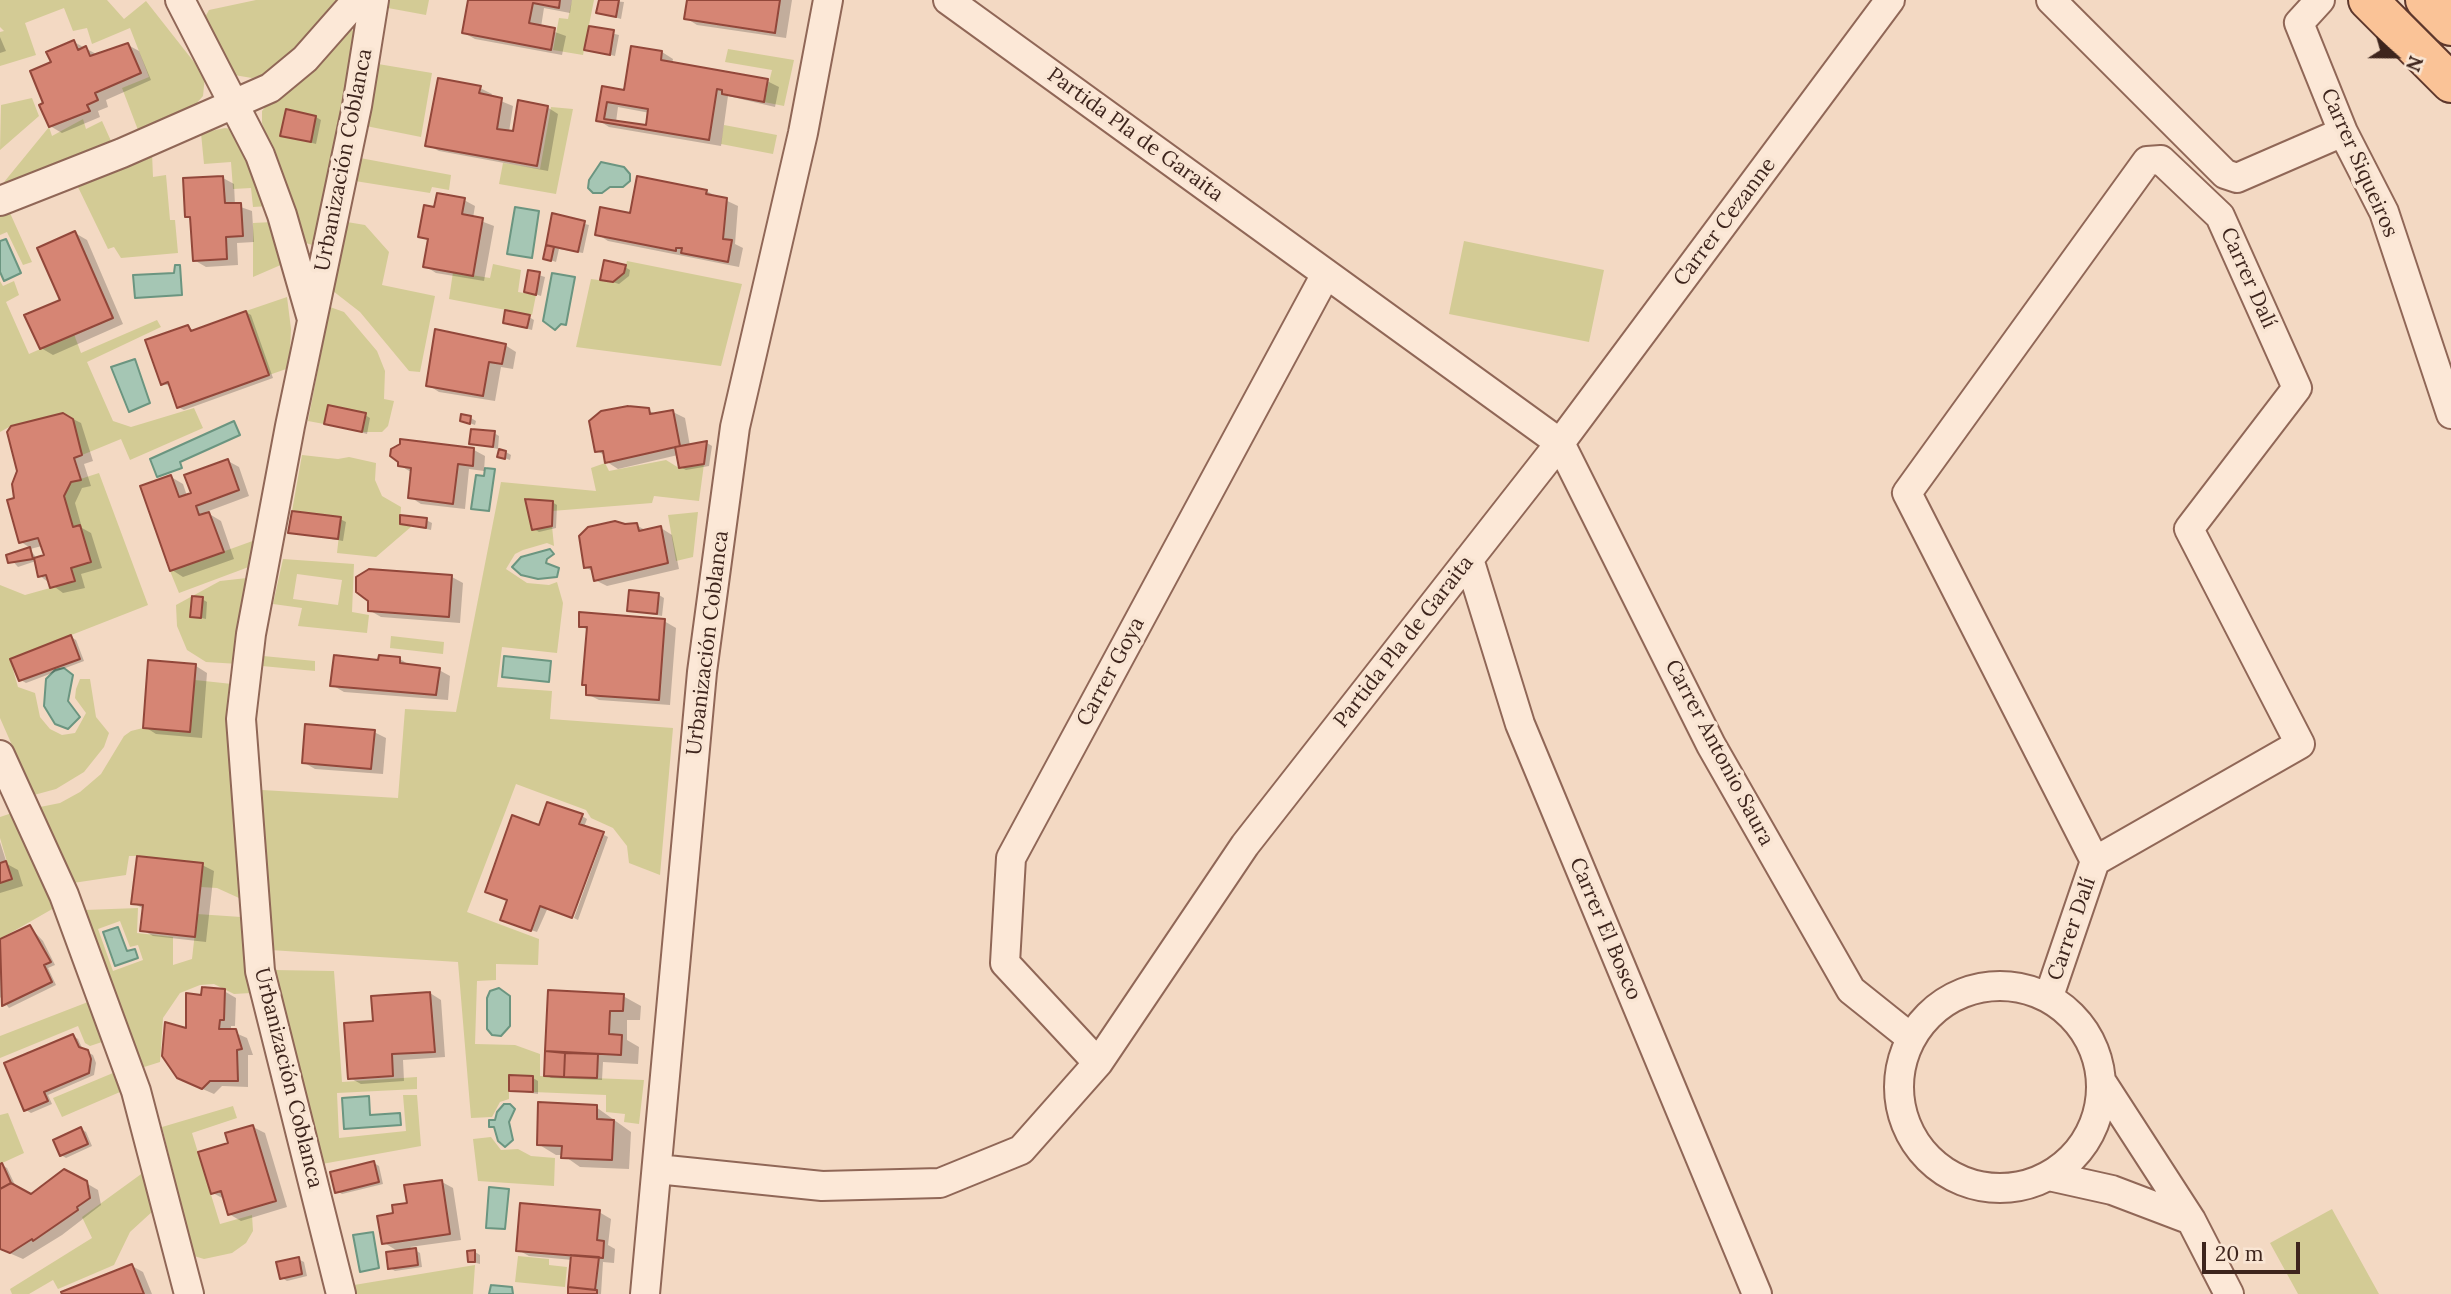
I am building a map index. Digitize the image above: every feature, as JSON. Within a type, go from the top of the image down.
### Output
[{"type":"main road","points":[[2368,0],[2451,83]]},
{"type":"main road","points":[[2426,0],[2451,26]]},
{"type":"street","name":"Urbanización Coblanca","points":[[0,201],[233,106],[270,88],[305,59],[357,0]]},
{"type":"street","name":"Urbanización Coblanca","points":[[341,1294],[260,971],[241,719],[251,634],[312,319],[357,106],[374,0]]},
{"type":"street","name":"Urbanización Coblanca","points":[[645,1294],[702,672],[735,427],[803,133],[828,0]]},
{"type":"street","name":"Partida Pla de Garaita","points":[[657,1170],[822,1186],[940,1183],[1021,1150],[1098,1063],[1245,845],[1560,443],[948,0]]},
{"type":"street","name":"Carrer Cezanne","points":[[1560,443],[1890,0]]},
{"type":"street","points":[[2051,0],[2225,174],[2237,178],[2343,132]]},
{"type":"street","name":"Carrer Siqueiros","points":[[2320,0],[2299,23],[2343,132],[2384,212],[2451,414]]},
{"type":"street","name":"Urbanización Coblanca","points":[[187,1],[233,106],[260,155],[282,215],[312,319]]},
{"type":"street","name":"Carrer Dalí","points":[[2049,996],[2095,861],[2300,744],[2189,528],[2297,388],[2220,216],[2161,160],[2147,161],[1907,493],[2095,861]]},
{"type":"street","name":"Carrer Goya","points":[[1098,1063],[1005,963],[1011,858],[1326,274]]},
{"type":"street","name":"Carrer Antonio Saura","points":[[1560,443],[1711,746],[1851,990],[1911,1038]]},
{"type":"street","name":"Carrer El Bosco","points":[[1469,559],[1520,724],[1757,1294]]},
{"type":"street","points":[[0,755],[64,895],[136,1091],[189,1294]]},
{"type":"street","points":[[2102,1084],[2093,1129],[2073,1159],[2049,1176],[2024,1186],[1989,1189],[1945,1174],[1919,1150],[1905,1124],[1898,1090],[1903,1054],[1911,1038],[1933,1010],[1963,992],[1998,984],[2049,996],[2077,1018],[2095,1049],[2102,1084],[2191,1220],[2229,1294]]},
{"type":"street","points":[[2049,1176],[2112,1190],[2191,1220]]},
{"type":"shaded area","points":[[0,0],[107,0],[124,19],[146,1],[205,76],[203,96],[195,105],[138,130],[122,88],[149,77],[130,28],[92,44],[87,28],[73,31],[64,8],[25,23],[36,55],[0,66],[0,32],[4,31],[0,27]]},
{"type":"shaded area","points":[[256,0],[336,0],[332,14],[350,27],[358,38],[317,238],[312,245],[306,243],[262,123],[262,111],[274,96],[275,71],[252,78],[234,75],[204,19],[209,10]]},
{"type":"shaded area","points":[[390,0],[429,0],[426,15],[388,8]]},
{"type":"shaded area","points":[[572,0],[594,0],[583,55],[553,50],[559,18],[568,19]]},
{"type":"shaded area","points":[[728,49],[794,60],[784,106],[764,102],[772,70],[725,62]]},
{"type":"shaded area","points":[[378,64],[432,73],[421,137],[366,126]]},
{"type":"shaded area","points":[[32,98],[39,116],[0,150],[1,105]]},
{"type":"shaded area","points":[[551,107],[573,109],[556,194],[499,184],[503,163],[540,169]]},
{"type":"shaded area","points":[[83,119],[86,129],[102,121],[111,141],[0,187],[49,127],[52,136]]},
{"type":"shaded area","points":[[724,125],[777,135],[773,154],[721,144]]},
{"type":"shaded area","points":[[232,129],[269,206],[253,207],[251,188],[233,189],[231,162],[204,164],[201,133]]},
{"type":"shaded area","points":[[152,153],[153,177],[166,175],[170,220],[175,220],[178,253],[121,258],[114,247],[108,249],[77,185]]},
{"type":"shaded area","points":[[360,158],[451,175],[449,190],[432,187],[430,193],[355,181]]},
{"type":"shaded area","points":[[601,162],[624,167],[630,174],[630,181],[623,187],[610,187],[602,193],[593,193],[588,188],[589,180]]},
{"type":"shaded area","points":[[515,207],[539,211],[532,258],[507,254]]},
{"type":"shaded area","points":[[10,213],[32,262],[23,265],[7,232],[0,235],[0,217]]},
{"type":"shaded area","points":[[273,222],[283,264],[253,277],[253,223]]},
{"type":"shaded area","points":[[347,222],[365,225],[389,252],[382,285],[435,296],[420,372],[409,371],[360,312],[333,291]]},
{"type":"shaded area","points":[[6,239],[21,273],[4,281],[0,272],[0,241]]},
{"type":"shaded area","points":[[1464,241],[1604,270],[1589,342],[1449,314]]},
{"type":"shaded area","points":[[627,261],[742,284],[721,366],[576,347],[591,279],[613,282],[624,273]]},
{"type":"shaded area","points":[[493,264],[521,270],[518,292],[536,295],[532,315],[449,299],[453,272],[490,278]]},
{"type":"shaded area","points":[[175,265],[180,265],[182,295],[135,298],[133,275],[174,273]]},
{"type":"shaded area","points":[[552,273],[575,277],[566,325],[561,324],[555,330],[543,321]]},
{"type":"shaded area","points":[[0,281],[3,286],[14,281],[19,295],[6,302],[29,354],[74,334],[81,353],[157,320],[161,327],[87,362],[113,421],[131,427],[194,408],[203,428],[130,460],[121,439],[82,455],[73,419],[63,413],[11,426],[0,432]]},
{"type":"shaded area","points":[[287,297],[291,329],[289,368],[269,375],[246,311]]},
{"type":"shaded area","points":[[330,307],[344,312],[377,351],[385,371],[384,399],[394,401],[388,426],[382,432],[362,432],[366,413],[329,405],[324,424],[308,421]]},
{"type":"shaded area","points":[[135,359],[150,403],[129,412],[111,367]]},
{"type":"shaded area","points":[[234,421],[240,435],[180,462],[182,468],[157,477],[150,459]]},
{"type":"shaded area","points":[[302,455],[338,459],[349,457],[376,463],[375,480],[382,496],[401,507],[400,524],[412,526],[376,557],[337,553],[341,517],[292,511]]},
{"type":"shaded area","points":[[666,460],[679,468],[704,464],[699,501],[654,496],[652,503],[552,511],[552,501],[526,499],[532,530],[552,526],[554,546],[547,543],[523,550],[515,554],[506,569],[527,583],[549,585],[557,582],[563,603],[557,653],[502,647],[497,687],[552,691],[550,719],[673,728],[660,875],[629,863],[627,846],[613,828],[591,818],[586,810],[516,784],[467,912],[539,939],[538,965],[496,964],[496,980],[477,981],[475,1044],[515,1045],[540,1054],[540,1076],[644,1080],[639,1124],[624,1122],[625,1114],[606,1112],[606,1095],[533,1092],[533,1076],[509,1075],[509,1099],[500,1102],[492,1117],[471,1118],[458,962],[270,950],[262,790],[398,798],[405,709],[456,712],[501,482],[596,491],[591,468],[605,463],[609,471]]},
{"type":"shaded area","points":[[485,468],[495,469],[489,511],[471,509],[476,475],[484,476]]},
{"type":"shaded area","points":[[99,473],[148,605],[10,659],[18,687],[35,693],[40,717],[50,729],[62,735],[75,733],[86,713],[75,698],[76,689],[80,679],[90,679],[96,717],[109,733],[104,747],[84,772],[56,789],[34,795],[0,718],[0,585],[25,595],[75,581],[71,568],[91,561],[80,525],[73,527],[64,496],[71,482]]},
{"type":"shaded area","points":[[698,512],[693,557],[676,561],[668,515]]},
{"type":"shaded area","points":[[258,539],[254,565],[179,593],[170,571]]},
{"type":"shaded area","points":[[550,549],[554,554],[546,563],[559,568],[557,577],[538,579],[521,575],[512,567],[521,557]]},
{"type":"shaded area","points":[[283,559],[354,564],[352,612],[369,615],[367,633],[298,626],[302,608],[273,604]],"holes":[[[297,574],[342,580],[338,605],[293,599]]]},
{"type":"shaded area","points":[[247,578],[239,664],[206,662],[187,650],[177,626],[176,605],[220,581]]},
{"type":"shaded area","points":[[391,636],[444,642],[443,654],[390,648]]},
{"type":"shaded area","points":[[263,656],[315,661],[315,671],[262,666]]},
{"type":"shaded area","points":[[504,656],[551,661],[549,682],[502,677]]},
{"type":"shaded area","points":[[64,668],[73,675],[68,701],[80,717],[68,729],[55,724],[44,706],[46,679],[55,670]]},
{"type":"shaded area","points":[[195,680],[232,684],[228,746],[239,898],[217,888],[200,887],[203,863],[137,856],[129,856],[126,875],[73,883],[40,807],[60,803],[80,792],[101,774],[124,736],[131,731],[143,728],[190,732]]},
{"type":"shaded area","points":[[12,813],[54,908],[0,939],[0,883],[12,879],[0,838],[0,817]]},
{"type":"shaded area","points":[[138,908],[137,933],[173,937],[173,965],[192,959],[197,914],[241,917],[251,993],[234,994],[214,984],[200,985],[180,993],[163,1018],[160,1062],[141,1068],[85,910]],"holes":[[[120,921],[130,947],[138,945],[143,960],[113,971],[98,929]]]},
{"type":"shaded area","points":[[118,927],[127,951],[135,949],[138,958],[115,966],[103,932]]},
{"type":"shaded area","points":[[273,970],[334,971],[342,1082],[417,1077],[417,1089],[337,1093],[339,1138],[406,1131],[403,1095],[417,1095],[421,1146],[322,1164]]},
{"type":"shaded area","points":[[499,988],[510,996],[510,1026],[501,1036],[492,1035],[487,1029],[487,998],[490,991]]},
{"type":"shaded area","points":[[88,1002],[102,1042],[90,1046],[85,1043],[78,1026],[0,1058],[0,1036]]},
{"type":"shaded area","points":[[113,1073],[120,1092],[62,1117],[53,1098]]},
{"type":"shaded area","points":[[369,1096],[370,1115],[400,1113],[401,1125],[344,1129],[342,1098]]},
{"type":"shaded area","points":[[504,1104],[510,1104],[515,1109],[509,1122],[513,1140],[505,1147],[498,1141],[494,1127],[489,1127],[489,1120],[495,1120],[497,1112]]},
{"type":"shaded area","points":[[233,1106],[237,1118],[192,1133],[220,1224],[252,1215],[253,1231],[246,1243],[232,1253],[204,1259],[194,1256],[162,1127]]},
{"type":"shaded area","points":[[8,1113],[24,1153],[0,1164],[0,1115]]},
{"type":"shaded area","points":[[491,1137],[501,1150],[518,1149],[531,1156],[555,1158],[554,1186],[478,1181],[473,1139]]},
{"type":"shaded area","points":[[144,1172],[154,1210],[130,1232],[114,1265],[58,1289],[53,1280],[29,1294],[12,1294],[10,1289],[92,1238],[82,1217]]},
{"type":"shaded area","points":[[489,1187],[509,1189],[505,1229],[486,1228]]},
{"type":"shaded area","points":[[2332,1209],[2379,1294],[2298,1294],[2270,1243]]},
{"type":"shaded area","points":[[373,1232],[379,1268],[360,1272],[353,1235]]},
{"type":"shaded area","points":[[518,1256],[549,1259],[549,1265],[567,1267],[565,1287],[515,1282]]},
{"type":"shaded area","points":[[475,1265],[473,1294],[357,1294],[354,1285]]},
{"type":"shaded area","points":[[491,1285],[512,1287],[513,1294],[489,1294]]},
{"type":"building","points":[[468,0],[560,0],[559,8],[533,3],[529,23],[555,28],[551,50],[462,33]]},
{"type":"building","points":[[599,0],[619,0],[616,17],[596,13]]},
{"type":"building","points":[[687,0],[780,0],[775,33],[684,19]]},
{"type":"building","points":[[589,26],[614,30],[610,55],[584,50]]},
{"type":"building","points":[[74,40],[78,50],[86,46],[90,56],[128,43],[141,73],[95,93],[98,100],[87,105],[90,111],[49,127],[39,105],[43,103],[30,71],[51,62],[46,52]]},
{"type":"building","points":[[631,46],[662,51],[661,60],[768,79],[764,102],[722,94],[722,90],[717,89],[709,140],[596,121],[602,86],[624,90]],"holes":[[[607,102],[648,109],[646,125],[604,119]]]},
{"type":"building","points":[[438,78],[481,86],[479,93],[502,98],[497,129],[513,131],[518,100],[548,106],[537,166],[425,146]]},
{"type":"building","points":[[286,109],[316,116],[311,142],[280,136]]},
{"type":"building","points":[[223,176],[225,203],[241,203],[243,236],[226,237],[227,259],[193,261],[190,217],[185,217],[183,178]]},
{"type":"building","points":[[637,176],[707,190],[706,194],[727,198],[723,239],[732,240],[728,262],[681,253],[682,248],[676,248],[676,251],[595,235],[600,207],[630,213]]},
{"type":"building","points":[[437,193],[465,198],[462,214],[483,218],[473,276],[423,267],[428,239],[418,237],[424,205],[434,207]]},
{"type":"building","points":[[552,213],[585,221],[578,252],[546,245]]},
{"type":"building","points":[[75,231],[113,318],[40,349],[24,315],[60,300],[37,248]]},
{"type":"building","points":[[546,245],[554,247],[551,261],[543,259]]},
{"type":"building","points":[[604,260],[626,265],[624,273],[613,282],[600,280]]},
{"type":"building","points":[[528,270],[540,272],[536,295],[524,292]]},
{"type":"building","points":[[505,310],[530,315],[527,328],[503,323]]},
{"type":"building","points":[[246,311],[269,375],[177,408],[168,382],[161,385],[145,340],[188,325],[191,331]]},
{"type":"building","points":[[435,329],[506,344],[502,364],[489,362],[483,396],[426,386]]},
{"type":"building","points":[[328,405],[366,413],[362,432],[324,424]]},
{"type":"building","points":[[628,406],[649,408],[650,414],[673,410],[680,446],[605,463],[603,451],[595,452],[589,421],[601,411]]},
{"type":"building","points":[[63,413],[73,419],[82,455],[74,458],[81,480],[71,482],[64,496],[73,527],[80,525],[91,562],[71,568],[75,581],[50,588],[46,575],[38,577],[34,558],[44,555],[38,538],[19,543],[7,500],[14,498],[12,484],[17,471],[7,432],[11,426]]},
{"type":"building","points":[[461,414],[471,416],[470,424],[460,421]]},
{"type":"building","points":[[471,429],[495,431],[493,447],[469,444]]},
{"type":"building","points":[[400,439],[474,448],[473,466],[458,464],[453,504],[408,498],[411,468],[398,466],[398,462],[390,456],[391,449],[400,444]]},
{"type":"building","points":[[707,441],[704,464],[679,468],[675,447]]},
{"type":"building","points":[[499,449],[506,451],[505,459],[497,457]]},
{"type":"building","points":[[228,459],[239,490],[196,506],[199,515],[209,512],[224,552],[170,571],[140,486],[171,475],[179,497],[191,493],[184,475]]},
{"type":"building","points":[[525,499],[553,501],[552,526],[532,530]]},
{"type":"building","points":[[292,511],[341,517],[338,539],[288,533]]},
{"type":"building","points":[[400,515],[427,518],[426,528],[400,524]]},
{"type":"building","points":[[615,521],[637,523],[639,531],[661,526],[668,563],[594,581],[591,567],[584,568],[579,536],[588,527]]},
{"type":"building","points":[[30,547],[33,559],[8,563],[6,555]]},
{"type":"building","points":[[369,569],[452,575],[449,617],[368,611],[368,601],[356,592],[356,577]]},
{"type":"building","points":[[629,590],[659,593],[657,614],[627,611]]},
{"type":"building","points":[[192,596],[203,597],[201,618],[190,617]]},
{"type":"building","points":[[579,612],[665,619],[659,700],[586,695],[586,685],[582,685],[587,627],[579,627]]},
{"type":"building","points":[[71,635],[80,659],[19,681],[10,659]]},
{"type":"building","points":[[334,655],[378,660],[379,655],[400,657],[400,663],[440,668],[436,695],[330,686]]},
{"type":"building","points":[[148,660],[196,664],[190,732],[143,728]]},
{"type":"building","points":[[305,724],[375,730],[371,769],[302,763]]},
{"type":"building","points":[[547,802],[583,814],[579,824],[604,832],[572,918],[540,906],[531,931],[500,920],[507,900],[485,892],[512,815],[539,825]]},
{"type":"building","points":[[137,856],[203,863],[195,937],[140,931],[143,905],[131,904]]},
{"type":"building","points":[[6,861],[12,879],[0,883],[0,863]]},
{"type":"building","points":[[30,925],[51,962],[44,965],[52,982],[2,1006],[0,939]]},
{"type":"building","points":[[202,987],[225,989],[224,1020],[220,1020],[219,1029],[236,1029],[242,1049],[237,1050],[238,1081],[210,1081],[202,1089],[177,1078],[162,1056],[165,1022],[186,1028],[186,993],[201,995]]},
{"type":"building","points":[[548,990],[624,994],[623,1011],[610,1011],[609,1034],[622,1035],[621,1055],[545,1051]]},
{"type":"building","points":[[430,992],[435,1052],[392,1054],[393,1076],[348,1079],[344,1023],[373,1021],[371,996]]},
{"type":"building","points":[[73,1034],[79,1047],[88,1050],[91,1059],[89,1073],[44,1092],[48,1101],[24,1111],[4,1063]]},
{"type":"building","points":[[545,1051],[565,1053],[564,1077],[544,1076]]},
{"type":"building","points":[[565,1053],[598,1054],[597,1078],[564,1077]]},
{"type":"building","points":[[509,1075],[533,1076],[533,1092],[509,1091]]},
{"type":"building","points":[[538,1102],[597,1105],[597,1119],[614,1120],[612,1160],[561,1158],[562,1146],[537,1145]]},
{"type":"building","points":[[253,1125],[276,1201],[228,1215],[221,1191],[211,1194],[198,1152],[228,1143],[225,1133]]},
{"type":"building","points":[[81,1127],[88,1144],[60,1156],[53,1140]]},
{"type":"building","points":[[374,1161],[379,1182],[335,1193],[330,1172]]},
{"type":"building","points":[[2,1163],[11,1183],[0,1189],[0,1164]]},
{"type":"building","points":[[64,1169],[87,1181],[90,1198],[77,1207],[78,1210],[33,1241],[32,1239],[10,1253],[0,1249],[0,1189],[11,1183],[31,1194]]},
{"type":"building","points":[[442,1180],[450,1234],[382,1244],[377,1216],[393,1213],[392,1205],[407,1203],[404,1185]]},
{"type":"building","points":[[520,1203],[600,1210],[597,1240],[604,1241],[603,1258],[516,1251]]},
{"type":"building","points":[[416,1248],[418,1265],[388,1269],[386,1252]]},
{"type":"building","points":[[475,1250],[475,1262],[468,1262],[467,1251]]},
{"type":"building","points":[[571,1255],[599,1257],[595,1290],[568,1287]]},
{"type":"building","points":[[299,1257],[302,1274],[280,1279],[276,1262]]},
{"type":"building","points":[[132,1264],[144,1294],[61,1292]]},
{"type":"building","points":[[568,1287],[597,1290],[597,1294],[568,1294]]}]
